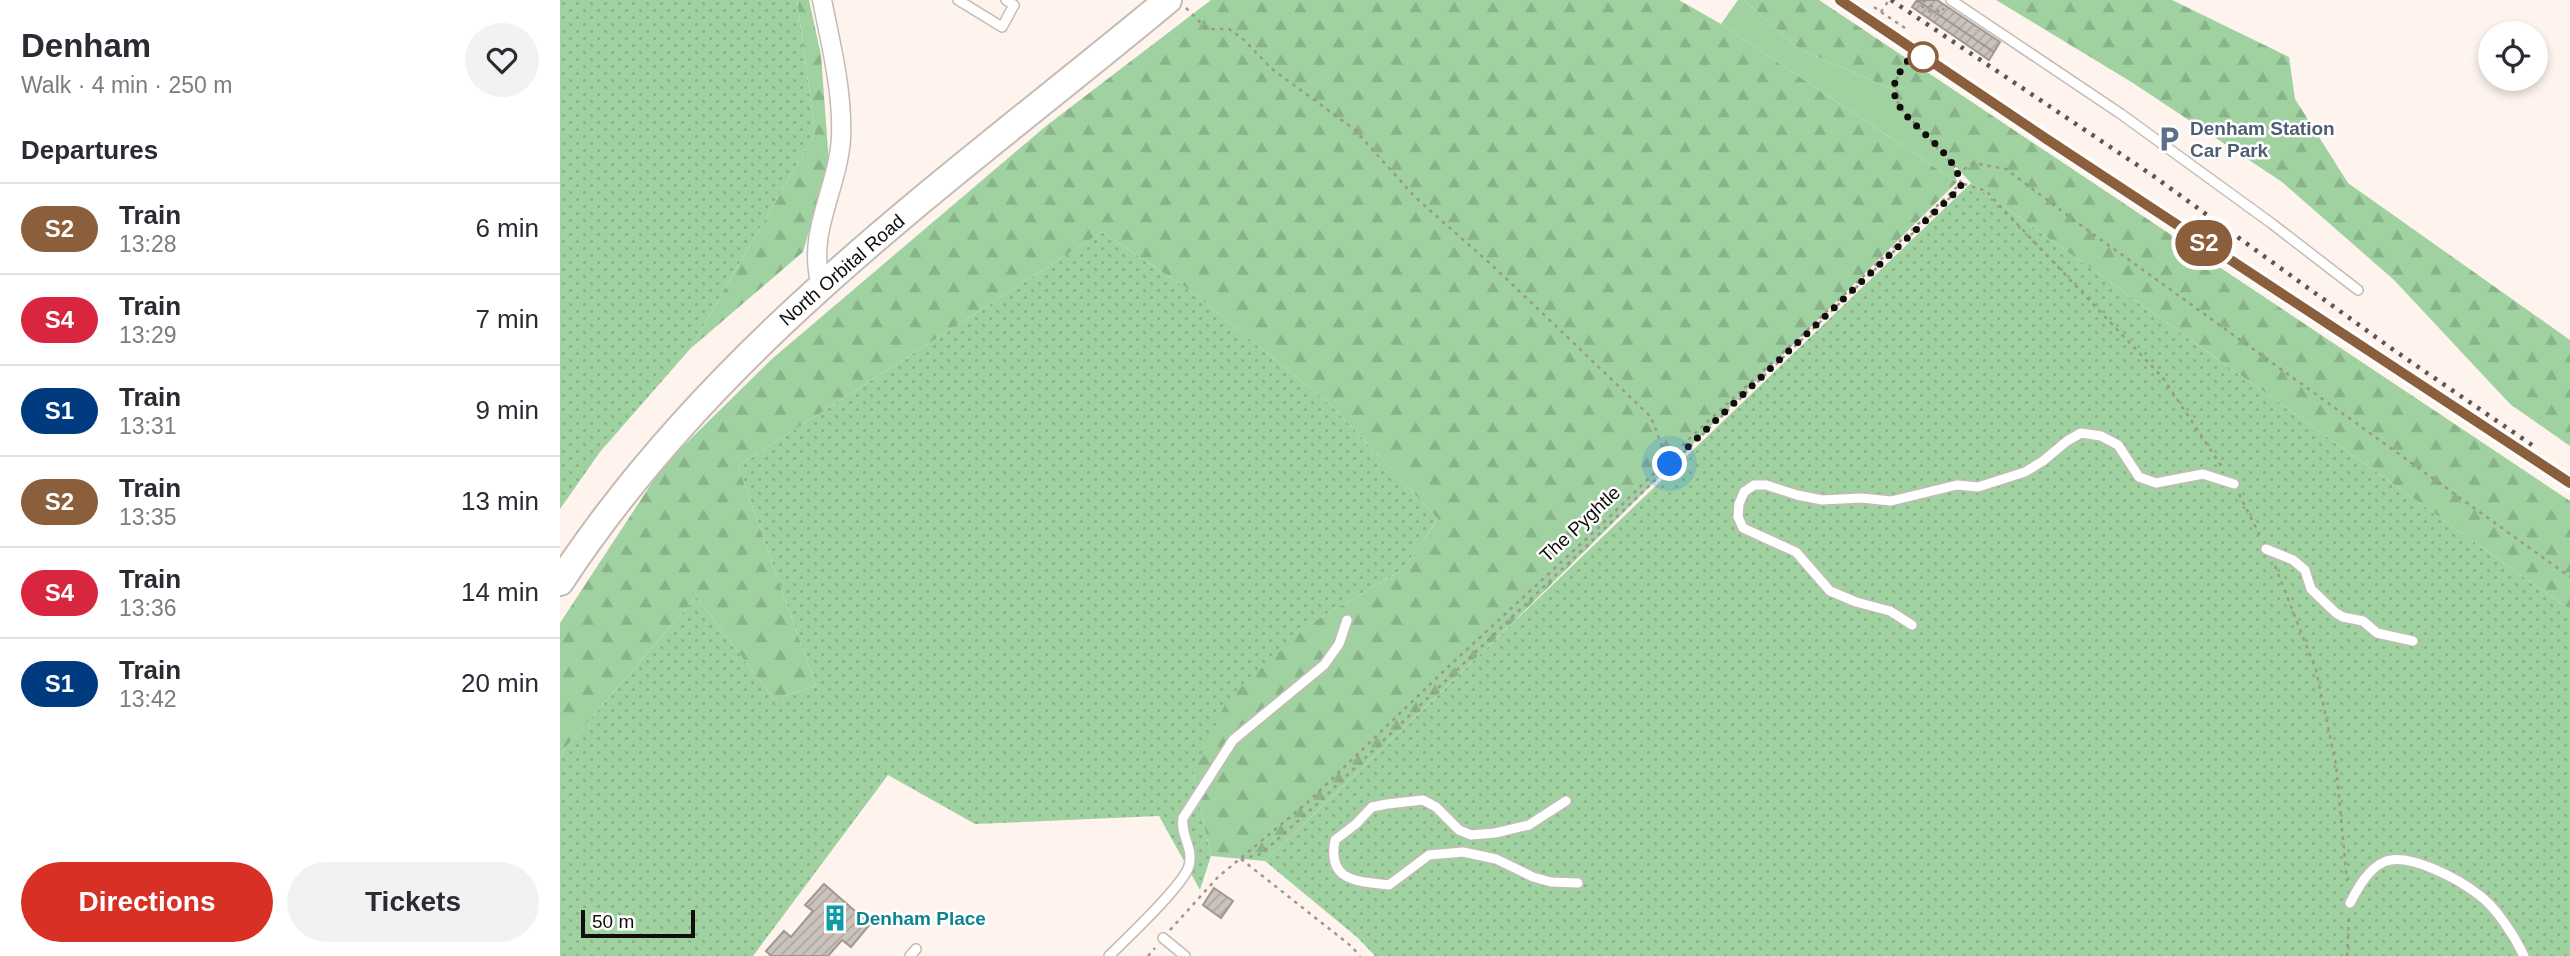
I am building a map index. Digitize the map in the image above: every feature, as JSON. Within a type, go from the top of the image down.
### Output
[{"type":"main road","name":"North Orbital Road","points":[[560,582],[616,502],[735,366],[821,285],[1168,0]]},
{"type":"street","points":[[821,285],[816,267],[816,248],[841,140],[834,61],[822,0]]},
{"type":"lane","points":[[958,0],[1002,27],[1014,5],[1006,0]]},
{"type":"lane","points":[[1951,0],[2121,114],[2272,223],[2358,290]]},
{"type":"lane","points":[[1912,625],[1889,611],[1830,591],[1796,552],[1743,528],[1738,517],[1744,492],[1755,485],[1766,485],[1822,500],[1891,500],[1957,485],[1978,487],[2025,472],[2081,433],[2101,436],[2118,445],[2139,477],[2156,483],[2203,474],[2234,484]]},
{"type":"lane","points":[[2266,549],[2293,560],[2305,570],[2311,589],[2343,617],[2363,621],[2378,633],[2413,641]]},
{"type":"lane","points":[[1109,956],[1143,922],[1189,867],[1191,853],[1181,828],[1183,818],[1233,740],[1324,665],[1339,645],[1347,620]]},
{"type":"lane","points":[[1566,801],[1530,825],[1495,834],[1471,835],[1459,830],[1436,807],[1423,800],[1372,807],[1335,840],[1333,863],[1340,873],[1353,880],[1389,885],[1429,855],[1463,852],[1496,859],[1533,877],[1551,882],[1578,883]]},
{"type":"lane","points":[[2350,902],[2364,878],[2385,861],[2407,859],[2441,872],[2481,896],[2516,939],[2524,956]]},
{"type":"lane","points":[[1163,938],[1185,956]]},
{"type":"path","points":[[1180,0],[1207,29],[1229,29],[1243,39],[1272,69],[1354,129],[1416,198],[1494,267],[1651,416],[1667,460]]},
{"type":"path","points":[[1881,12],[1889,0]]},
{"type":"path","points":[[1936,16],[1917,3],[1921,0],[1938,11]]},
{"type":"path","points":[[1874,7],[1905,28]]},
{"type":"path","points":[[1241,859],[1261,854],[1315,806],[1961,187],[1955,167],[1899,106],[1894,90],[1896,80],[1909,59]]},
{"type":"path","points":[[1957,174],[1973,163],[2006,169],[2086,230],[2570,577]]},
{"type":"path","points":[[1961,183],[1986,191],[2163,378],[2234,484],[2277,570],[2316,670],[2336,765],[2350,902],[2347,956]]},
{"type":"path","name":"The Pyghtle","points":[[1148,956],[1218,877],[1308,802],[1961,183]]},
{"type":"path","points":[[1241,859],[1288,894],[1360,956]]},
{"type":"green space","points":[[560,0],[797,0],[815,133],[690,349],[600,452],[560,509]]},
{"type":"green space","points":[[797,0],[809,0],[821,55],[829,163],[803,252],[690,349],[815,133]]},
{"type":"green space","points":[[1211,0],[1679,0],[1721,24],[1957,182],[1500,635],[1265,861],[1211,856],[1193,774],[1227,700],[1308,625],[1402,570],[1438,519],[1332,406],[1192,292],[1102,232],[738,466],[816,686],[774,699],[696,597],[565,748],[560,758],[560,623],[663,466],[773,358],[1046,126]]},
{"type":"green space","points":[[1738,0],[1744,0],[1799,49],[1894,90],[1899,106],[1950,161],[1957,174],[1957,182],[1721,24]]},
{"type":"green space","points":[[1744,0],[1819,0],[2570,501],[2570,610],[1971,183],[1899,106],[1894,90],[1799,49]]},
{"type":"green space","points":[[1996,0],[2172,0],[2289,57],[2295,99],[2348,183],[2570,340],[2570,446],[2510,404],[2394,280],[2282,182],[2133,83]]},
{"type":"green space","points":[[1971,183],[2570,610],[2570,956],[1375,956],[1358,938],[1265,861]]},
{"type":"green space","points":[[1102,232],[1192,292],[1332,406],[1438,519],[1402,570],[1308,625],[1193,774],[1211,856],[1200,890],[1159,816],[975,824],[888,775],[753,956],[560,956],[560,758],[565,748],[696,597],[774,699],[816,686],[738,466]]},
{"type":"building","points":[[1917,0],[1937,0],[2000,42],[1994,52]]},
{"type":"building","points":[[1917,0],[1994,52],[1989,60],[1912,7]]},
{"type":"building","name":"Denham Place","points":[[824,884],[870,924],[851,947],[842,940],[828,956],[771,956],[766,951],[784,931],[791,937],[813,911],[805,905]]},
{"type":"building","points":[[1214,888],[1233,901],[1221,918],[1203,905]]},
{"type":"railway","points":[[1840,0],[2180,228],[2570,483]]},
{"type":"railway","points":[[1891,0],[2152,175],[2395,351],[2532,445]]},
{"type":"train","name":"S2","points":[[1840,0],[2180,228],[2570,483]]},
{"type":"place","name":"Denham Station Car Park","points":[[2169,139]]},
{"type":"place","name":"Denham Place","points":[[835,918]]},
{"type":"route","points":[[1670,464],[1961,187],[1955,167],[1899,106],[1894,90],[1900,71],[1909,59],[1923,57]]}]
